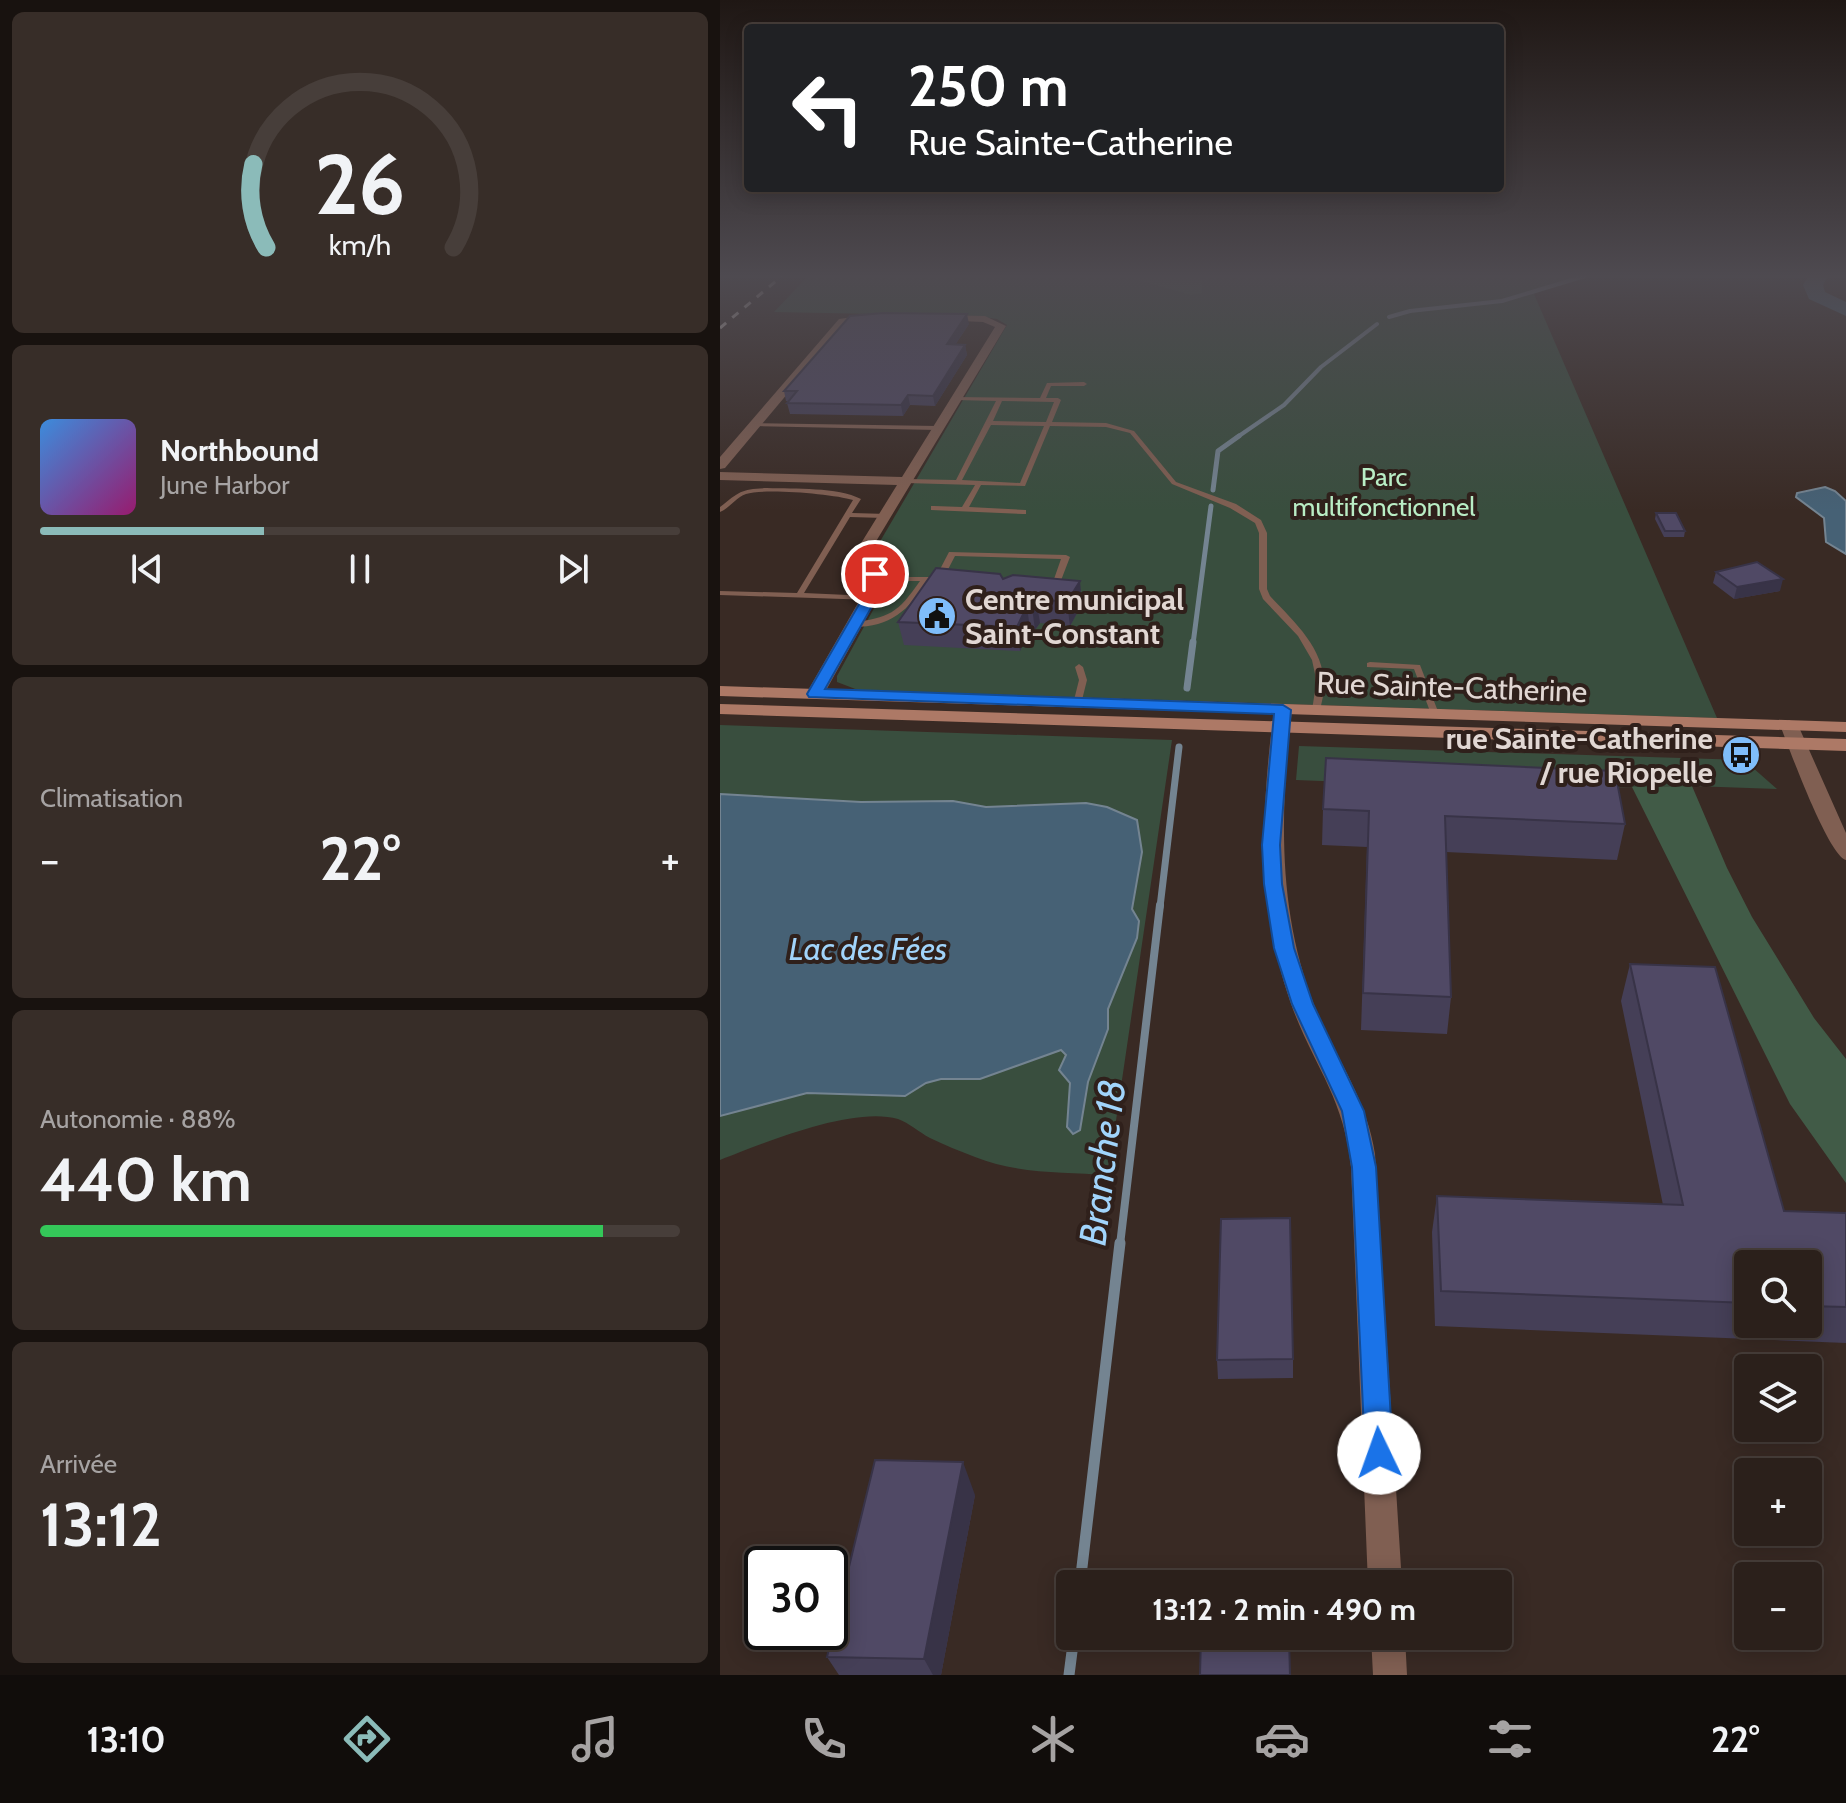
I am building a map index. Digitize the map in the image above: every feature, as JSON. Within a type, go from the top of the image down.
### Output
[{"type":"street","points":[[720,465],[815,354]]},
{"type":"street","points":[[815,694],[870,598],[877,579],[861,557],[983,354]]},
{"type":"street","points":[[720,476],[906,481]]},
{"type":"street","name":"Rue Sainte-Catherine","points":[[720,691],[1077,704],[1282,718],[1316,710],[1435,714],[1793,734],[1846,745]]},
{"type":"street","name":"Rue Sainte-Catherine","points":[[720,709],[1282,718],[1793,734],[1846,727]]},
{"type":"street","points":[[1282,718],[1271,845],[1281,934],[1315,1035],[1353,1111],[1363,1157],[1384,1570]]},
{"type":"street","points":[[1793,734],[1846,853]]},
{"type":"street","points":[[1389,1650],[1390,1675]]},
{"type":"lane","points":[[1042,400],[1049,384],[1084,384]]},
{"type":"lane","points":[[906,481],[1023,485],[1058,400],[956,398]]},
{"type":"lane","points":[[958,482],[1000,399]]},
{"type":"lane","points":[[989,423],[1106,425],[1132,432],[1174,483],[1233,506],[1258,522],[1263,533],[1263,589],[1266,597],[1303,637],[1320,664],[1321,686],[1316,710]]},
{"type":"lane","points":[[756,424],[937,428]]},
{"type":"lane","points":[[965,509],[979,483]]},
{"type":"lane","points":[[720,510],[735,496],[746,492],[800,492],[855,497],[857,503],[799,596]]},
{"type":"lane","points":[[934,508],[1023,512]]},
{"type":"lane","points":[[850,515],[884,516]]},
{"type":"lane","points":[[939,579],[952,554],[1066,557],[1057,581],[1035,581]]},
{"type":"lane","points":[[877,579],[952,579]]},
{"type":"lane","points":[[854,625],[883,622],[895,617],[926,579]]},
{"type":"lane","points":[[720,593],[870,598]]},
{"type":"lane","points":[[1370,665],[1417,667],[1435,714]]},
{"type":"lane","points":[[1077,704],[1083,680],[1079,667]]},
{"type":"green space","name":"Parc multifonctionnel","points":[[990,354],[1560,354],[1717,718],[858,690],[837,682],[837,676],[889,581],[888,575],[873,558]]},
{"type":"green space","name":"Lac des Fées","points":[[720,725],[1172,740],[1108,1175],[1041,1171],[991,1163],[935,1141],[898,1119],[879,1116],[808,1128],[720,1160]]},
{"type":"green space","points":[[1299,746],[1744,760],[1777,789],[1692,786],[1529,789],[1296,780]]},
{"type":"green space","points":[[1692,786],[1752,917],[1814,1018],[1846,1059],[1846,1183],[1790,1104],[1632,787]]},
{"type":"water","points":[[1825,487],[1846,501],[1846,554],[1826,542],[1824,518],[1796,497],[1797,493]]},
{"type":"water","name":"Lac des Fées","points":[[720,794],[861,802],[953,801],[986,807],[1086,803],[1107,807],[1137,820],[1142,852],[1132,909],[1139,921],[1137,938],[1108,1009],[1108,1029],[1088,1082],[1080,1130],[1073,1134],[1067,1127],[1070,1083],[1059,1070],[1066,1055],[1061,1050],[980,1079],[941,1079],[926,1083],[905,1096],[807,1093],[720,1116]]},
{"type":"building","points":[[816,354],[959,354],[933,396],[908,395],[901,405],[787,403],[797,391],[784,391]]},
{"type":"building","points":[[1656,513],[1676,513],[1685,531],[1665,531]]},
{"type":"building","points":[[1757,562],[1783,579],[1737,587],[1716,572]]},
{"type":"building","points":[[936,568],[1000,574],[1003,579],[1013,575],[1080,581],[1067,602],[1036,599],[1032,607],[1027,606],[1017,627],[898,622]]},
{"type":"building","points":[[1326,758],[1615,771],[1625,824],[1445,816],[1451,997],[1363,993],[1369,811],[1323,809]]},
{"type":"building","points":[[1630,964],[1715,967],[1784,1211],[1846,1213],[1846,1307],[1822,1306],[1822,1250],[1734,1250],[1734,1302],[1441,1291],[1437,1196],[1683,1205]]},
{"type":"building","points":[[1290,1218],[1293,1359],[1217,1360],[1221,1219]]},
{"type":"building","points":[[875,1460],[963,1462],[924,1659],[827,1657],[829,1650],[848,1650],[848,1571]]},
{"type":"building","points":[[1201,1650],[1289,1650],[1290,1675],[1200,1675]]},
{"type":"waterway","points":[[1236,438],[1284,405],[1338,354]]},
{"type":"waterway","points":[[1213,490],[1218,451],[1239,436]]},
{"type":"waterway","points":[[1193,644],[1211,506]]},
{"type":"waterway","points":[[1187,688],[1193,642]]},
{"type":"waterway","name":"Branche 18","points":[[1160,907],[1179,747]]},
{"type":"waterway","name":"Branche 18","points":[[1120,1245],[1160,905]]},
{"type":"waterway","name":"Branche 18","points":[[1082,1570],[1120,1243]]},
{"type":"waterway","name":"Branche 18","points":[[1069,1675],[1072,1650]]},
{"type":"place","name":"Centre municipal Saint-Constant","points":[[937,616]]},
{"type":"place","name":"rue Sainte-Catherine / rue Riopelle","points":[[1741,755]]},
{"type":"route","points":[[875,574],[876,587],[815,694],[1283,710],[1275,769],[1271,845],[1273,884],[1284,948],[1302,1004],[1353,1111],[1360,1135],[1379,1453]]}]
